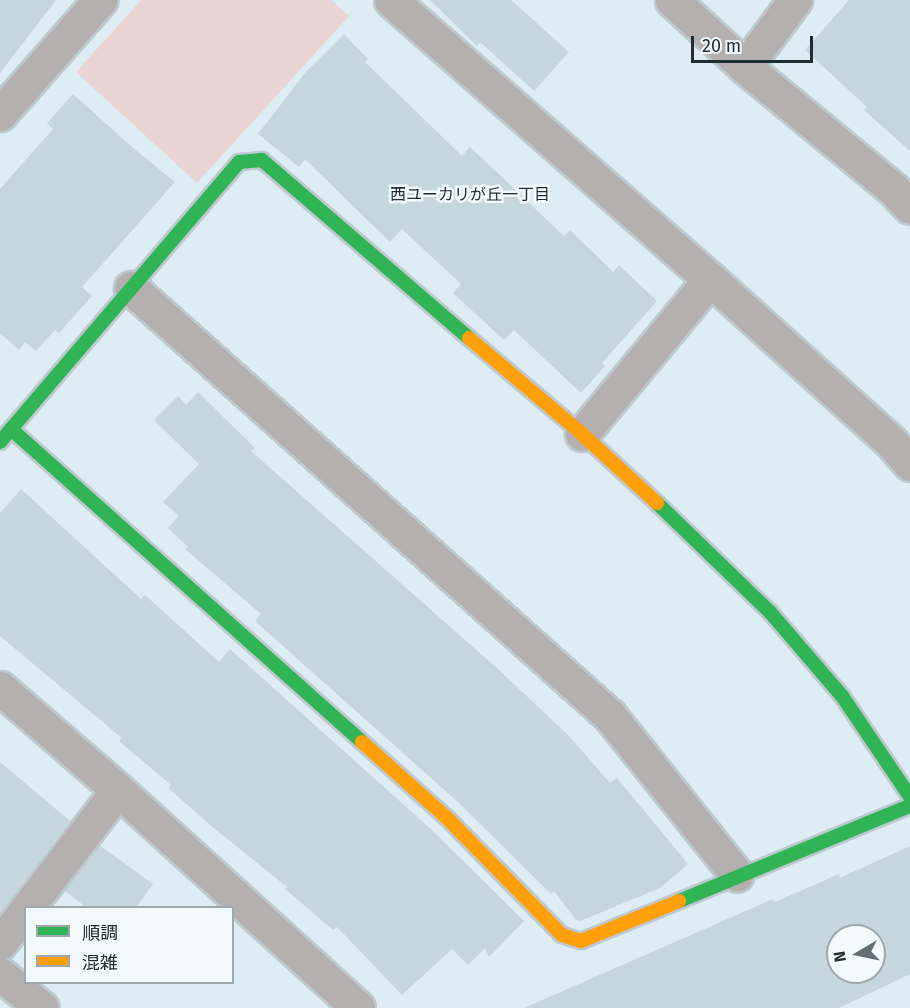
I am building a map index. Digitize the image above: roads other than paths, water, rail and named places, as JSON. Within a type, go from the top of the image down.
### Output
[{"type":"street","points":[[391,0],[710,279],[891,442],[910,464]]},
{"type":"street","points":[[672,0],[745,67],[905,189]]},
{"type":"street","points":[[745,67],[795,0]]},
{"type":"street","points":[[0,114],[92,3]]},
{"type":"street","points":[[0,442],[239,162],[262,160],[582,434],[770,612],[842,696],[910,797]]},
{"type":"street","points":[[582,434],[710,279]]},
{"type":"street","points":[[131,288],[610,716],[737,875]]},
{"type":"street","points":[[11,429],[446,817],[549,919],[562,935],[581,941],[737,875],[910,806]]},
{"type":"street","points":[[0,688],[118,790],[358,1008]]},
{"type":"street","points":[[28,906],[118,790]]},
{"type":"street","points":[[0,943],[24,912]]},
{"type":"street","points":[[0,974],[42,1008]]},
{"type":"district","name":"西ユーカリが丘一丁目","points":[[470,195]]}]
